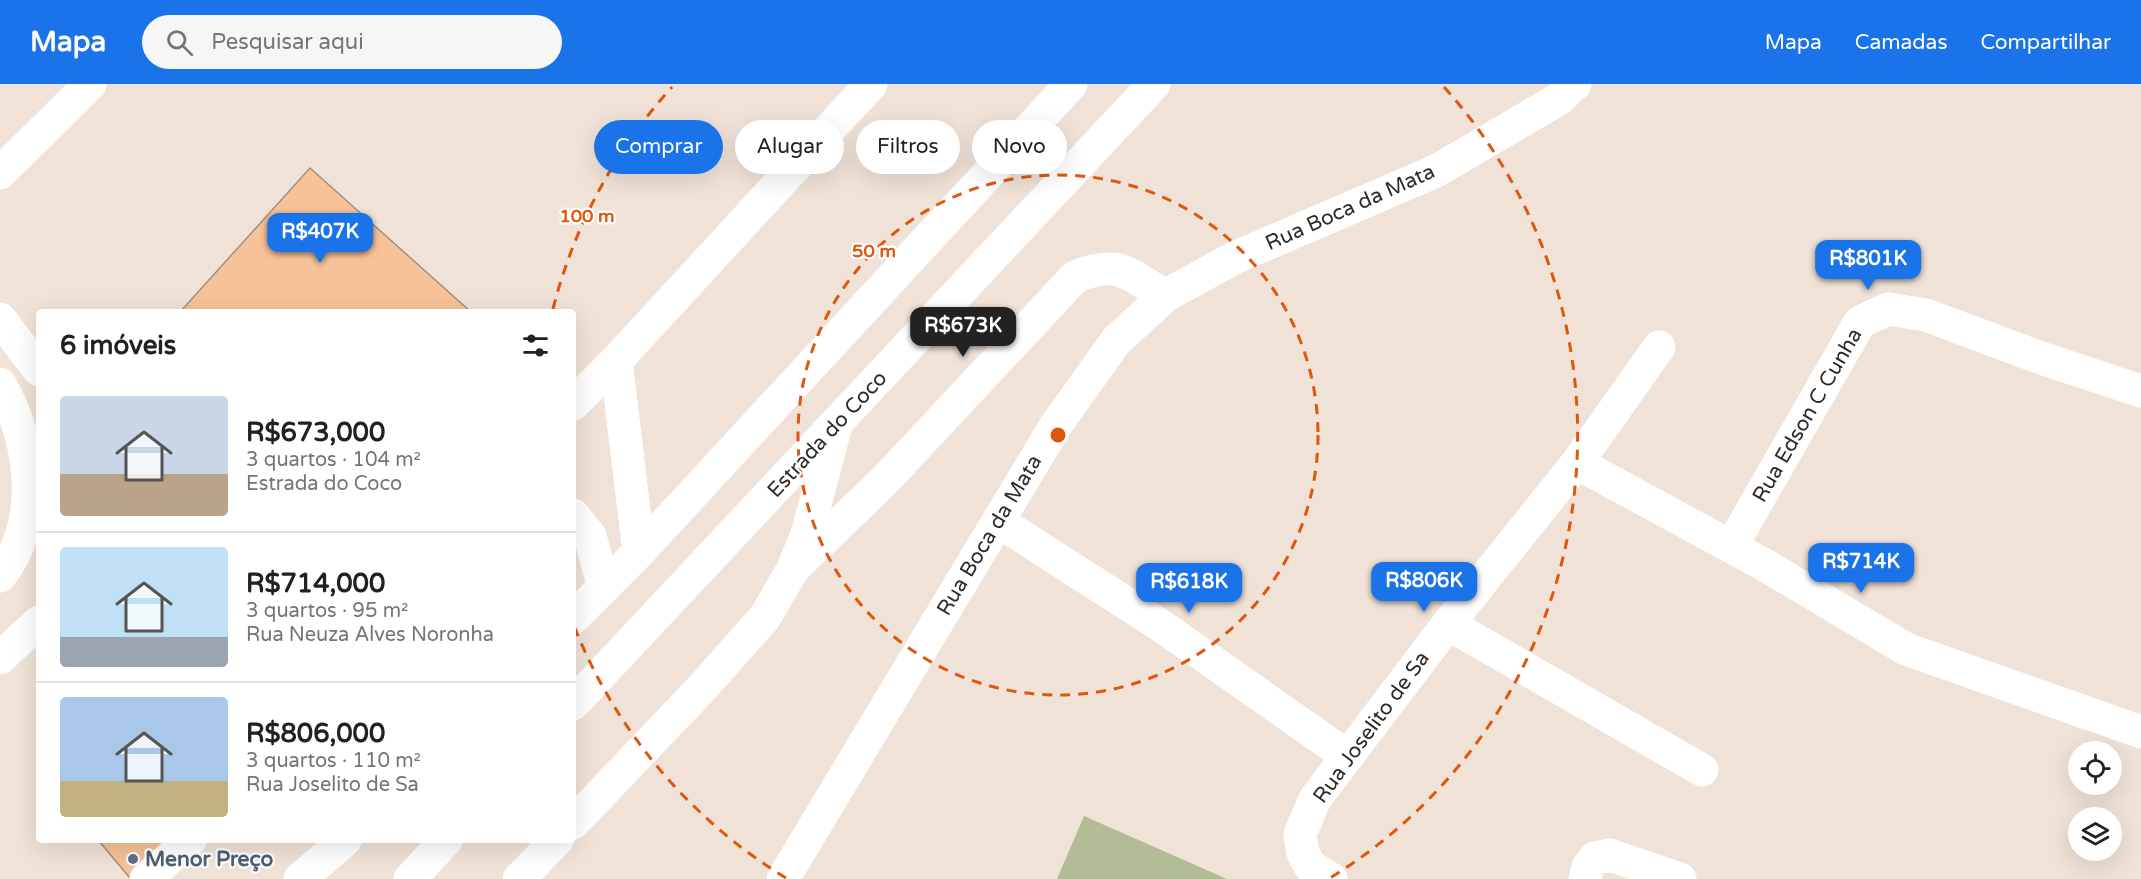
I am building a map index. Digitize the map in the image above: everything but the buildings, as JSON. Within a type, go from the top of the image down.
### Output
[{"type":"main road","points":[[0,173],[90,84]]},
{"type":"main road","points":[[576,401],[616,361],[871,84]]},
{"type":"main road","points":[[576,615],[639,552],[1071,84]]},
{"type":"main road","name":"Estrada do Coco","points":[[576,701],[1154,84]]},
{"type":"main road","name":"Rua Boca da Mata","points":[[783,879],[1056,425],[1116,341],[1165,296],[1234,258],[1436,171],[1559,99],[1575,84]]},
{"type":"main road","points":[[793,569],[888,477],[1075,277],[1096,268],[1118,268],[1165,296]]},
{"type":"main road","name":"Rua Edson C Cunha","points":[[1731,547],[1860,322],[1888,309],[1926,315],[2044,359],[2141,391]]},
{"type":"main road","points":[[0,319],[36,366]]},
{"type":"main road","name":"Rua Joselito de Sa","points":[[1331,879],[1310,866],[1303,853],[1300,834],[1315,800],[1448,624],[1578,463],[1659,347]]},
{"type":"main road","points":[[616,361],[639,552]]},
{"type":"main road","points":[[0,384],[8,398],[34,490],[23,532],[8,565],[0,576]]},
{"type":"main road","points":[[576,820],[701,689],[765,617],[793,569],[808,531],[837,423]]},
{"type":"main road","points":[[1578,463],[1731,547],[1906,650],[2141,732]]},
{"type":"main road","points":[[576,519],[590,536],[604,588]]},
{"type":"main road","points":[[998,521],[1160,625],[1347,756]]},
{"type":"main road","points":[[1448,624],[1702,770]]},
{"type":"main road","points":[[0,658],[36,625]]},
{"type":"main road","points":[[146,879],[187,843]]},
{"type":"main road","points":[[300,879],[342,843]]},
{"type":"main road","points":[[410,879],[443,843]]},
{"type":"main road","points":[[519,879],[554,843]]},
{"type":"main road","points":[[1585,879],[1588,867],[1595,858],[1610,855],[1680,879]]},
{"type":"green space","points":[[1084,816],[1227,879],[1057,879]]},
{"type":"place","name":"Menor Preço","points":[[133,859]]}]
